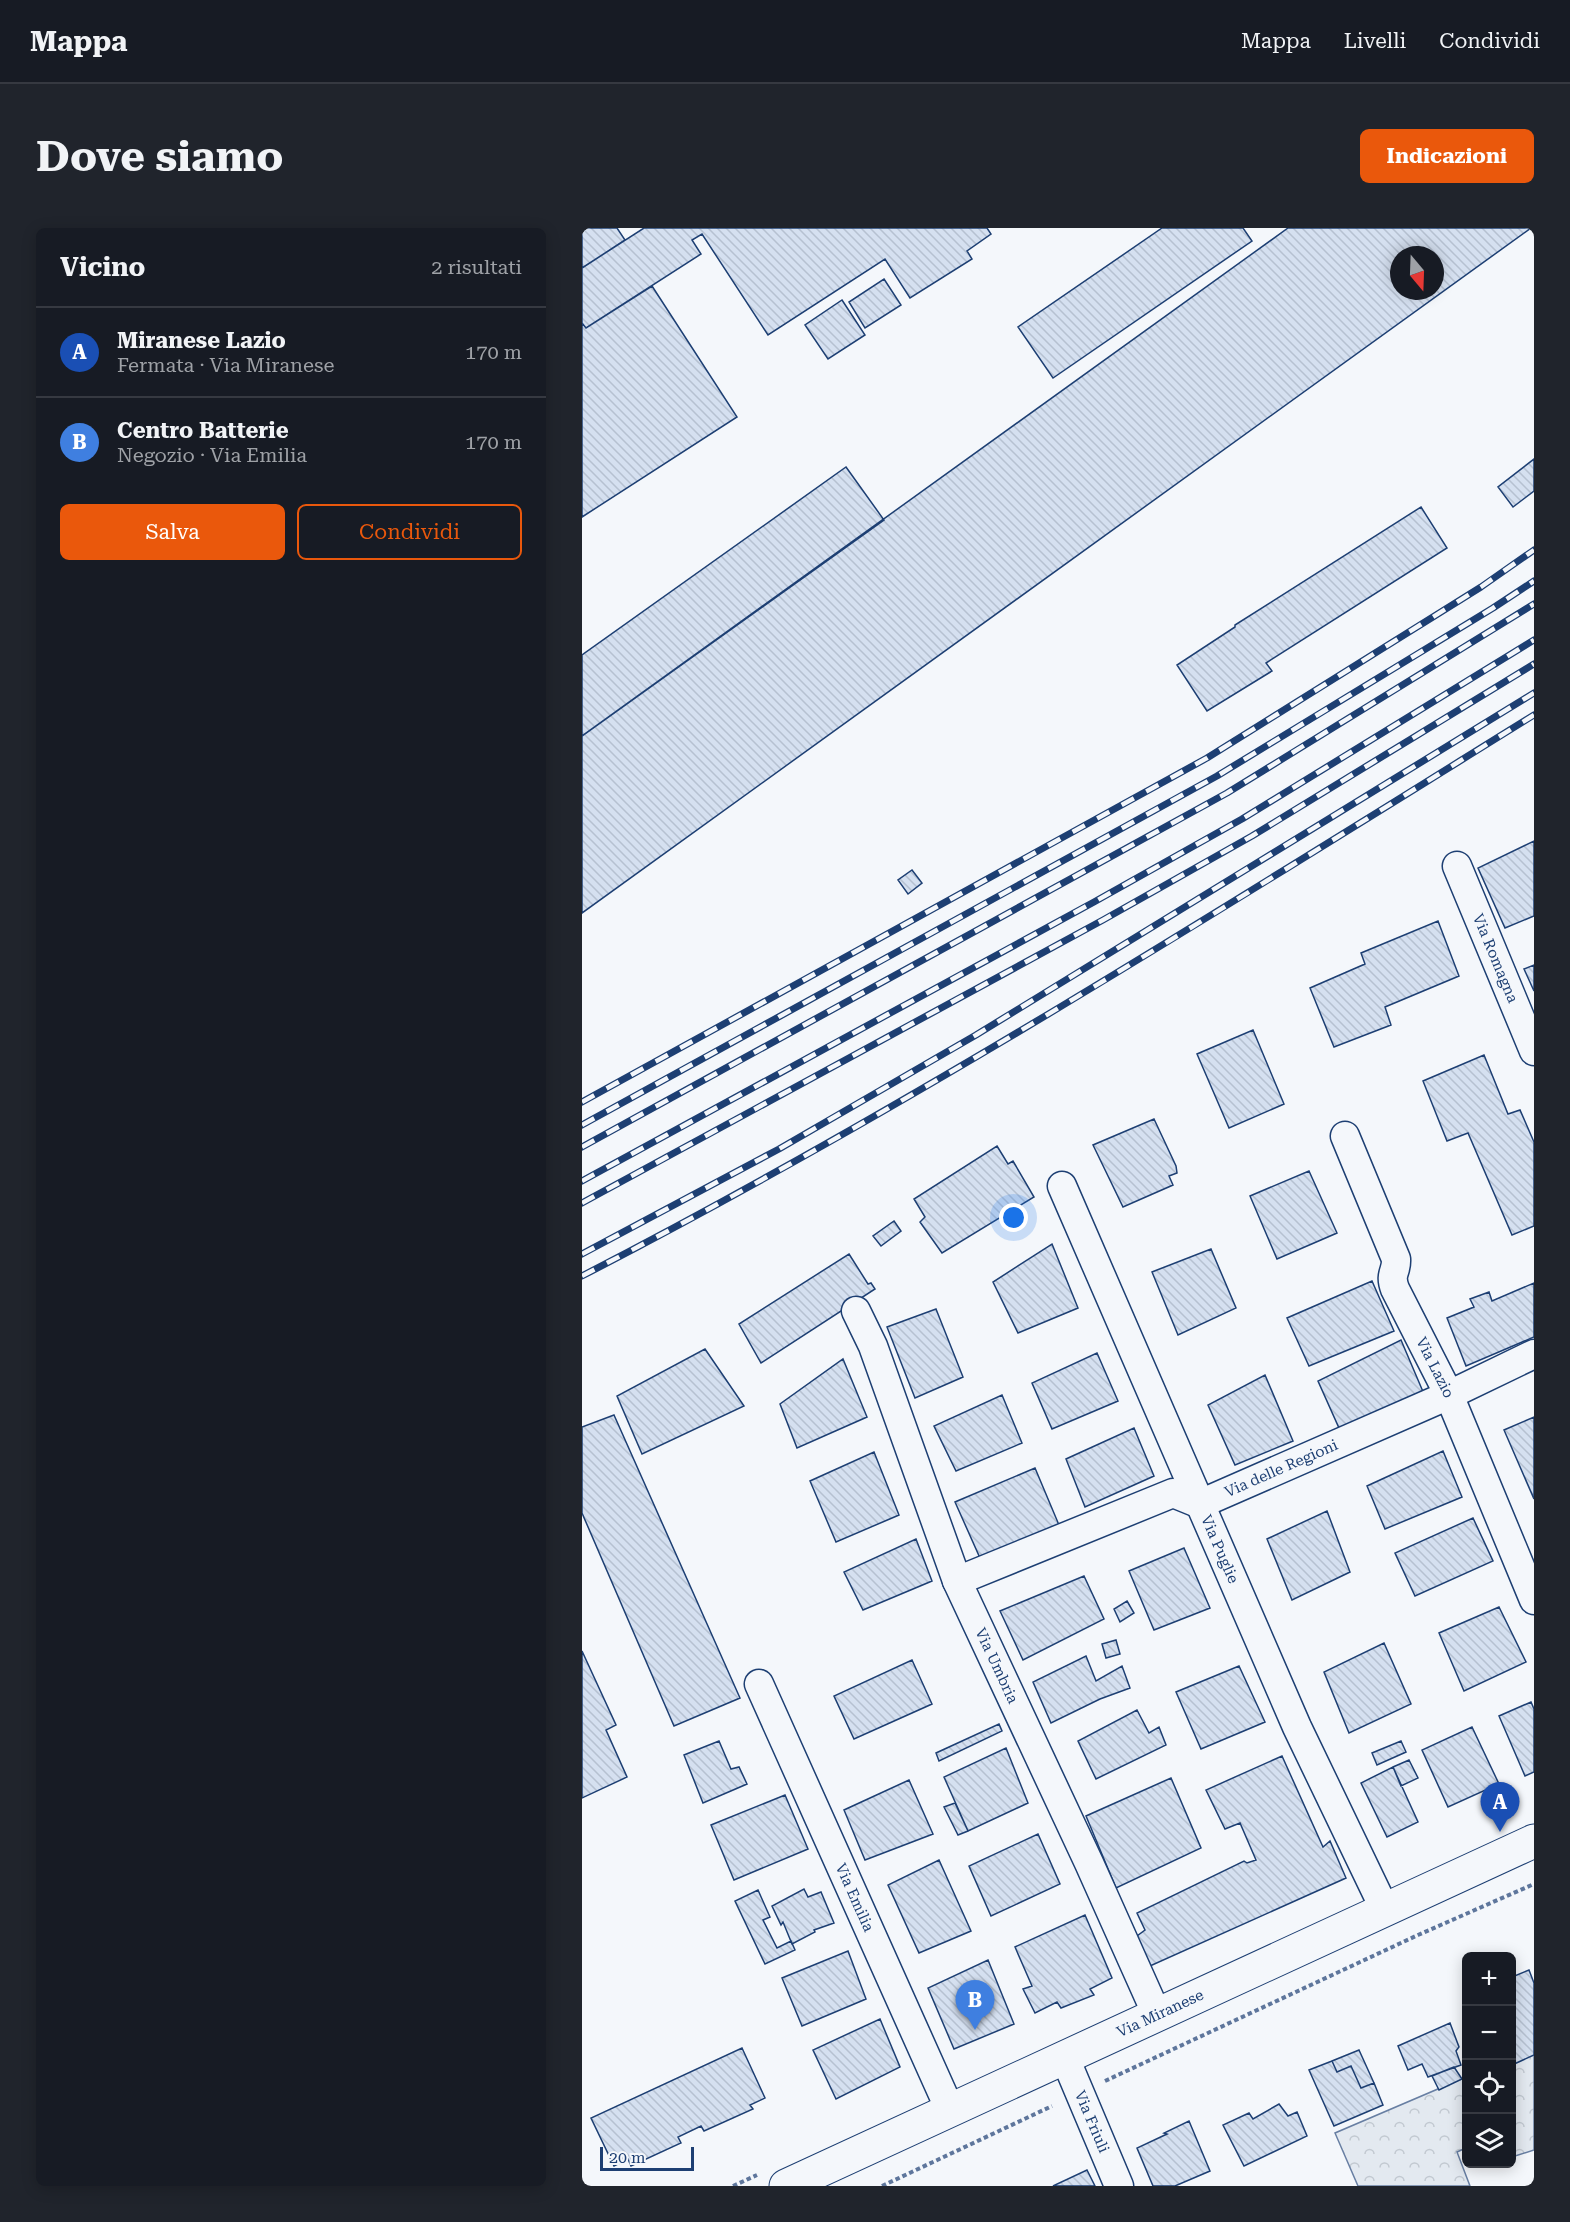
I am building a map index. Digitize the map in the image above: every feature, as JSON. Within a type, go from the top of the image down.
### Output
[{"type":"street","name":"Via Romagna","points":[[1457,866],[1534,1051]]},
{"type":"street","name":"Via Lazio","points":[[1345,1136],[1396,1259],[1391,1276],[1395,1289],[1449,1395],[1534,1600]]},
{"type":"street","name":"Via Puglie","points":[[1062,1186],[1297,1727],[1385,1910]]},
{"type":"street","name":"Via Umbria","points":[[856,1311],[873,1347],[957,1581],[1084,1852],[1157,2015]]},
{"type":"street","name":"Via delle Regioni","points":[[1200,1504],[1449,1395],[1534,1354]]},
{"type":"street","points":[[957,1581],[1173,1493],[1200,1504]]},
{"type":"street","name":"Via Emilia","points":[[759,1684],[950,2110]]},
{"type":"street","name":"Via Miranese","points":[[786,2186],[1534,1841]]},
{"type":"street","name":"Via Friuli","points":[[1065,2058],[1119,2186]]},
{"type":"path","points":[[882,2186],[1418,1935],[1534,1884]]},
{"type":"green space","points":[[1534,2050],[1534,2150],[1516,2156],[1516,2060],[1516,2057]]},
{"type":"green space","points":[[1462,2079],[1462,2150],[1457,2152],[1470,2186],[1358,2186],[1335,2133]]},
{"type":"building","points":[[582,228],[617,228],[625,240],[582,268]]},
{"type":"building","points":[[644,228],[987,228],[991,234],[967,251],[972,259],[910,298],[885,259],[768,335],[702,234],[692,240],[701,254],[586,328],[582,323],[582,268]]},
{"type":"building","points":[[1162,228],[1243,228],[1252,241],[1053,378],[1018,327]]},
{"type":"building","points":[[1288,228],[1531,228],[1444,291],[1444,246],[1390,246],[1390,300],[1431,300],[582,913],[582,736]]},
{"type":"building","points":[[884,279],[901,305],[865,328],[849,302]]},
{"type":"building","points":[[652,286],[737,417],[582,517],[582,323],[586,328]]},
{"type":"building","points":[[842,300],[865,335],[828,359],[805,325]]},
{"type":"building","points":[[1534,459],[1534,491],[1513,507],[1498,487]]},
{"type":"building","points":[[846,467],[884,520],[582,736],[582,655]]},
{"type":"building","points":[[1421,507],[1447,548],[1266,663],[1272,671],[1207,711],[1177,665],[1235,625]]},
{"type":"building","points":[[1534,841],[1534,916],[1505,928],[1478,868]]},
{"type":"building","points":[[912,870],[922,883],[908,894],[898,880]]},
{"type":"building","points":[[1438,921],[1459,976],[1385,1007],[1391,1025],[1334,1047],[1310,988],[1365,964],[1361,953]]},
{"type":"building","points":[[1534,965],[1534,991],[1524,969]]},
{"type":"building","points":[[1253,1030],[1284,1104],[1229,1128],[1197,1054]]},
{"type":"building","points":[[1484,1055],[1508,1114],[1520,1110],[1534,1142],[1534,1226],[1512,1235],[1468,1133],[1447,1141],[1423,1081]]},
{"type":"building","points":[[1154,1119],[1176,1166],[1177,1173],[1169,1176],[1173,1185],[1123,1207],[1093,1145]]},
{"type":"building","points":[[997,1146],[1008,1164],[1013,1161],[1034,1197],[942,1253],[920,1222],[925,1217],[914,1199]]},
{"type":"building","points":[[1309,1171],[1337,1233],[1277,1259],[1250,1196]]},
{"type":"building","points":[[894,1221],[901,1231],[881,1246],[873,1236]]},
{"type":"building","points":[[1052,1244],[1078,1308],[1018,1333],[993,1282]]},
{"type":"building","points":[[1211,1249],[1236,1308],[1178,1335],[1152,1272]]},
{"type":"building","points":[[849,1254],[868,1284],[871,1283],[875,1289],[761,1363],[739,1324]]},
{"type":"building","points":[[1372,1281],[1394,1331],[1309,1366],[1287,1318]]},
{"type":"building","points":[[1534,1283],[1534,1337],[1466,1366],[1447,1318],[1474,1307],[1470,1299],[1489,1292],[1492,1301]]},
{"type":"building","points":[[936,1309],[963,1377],[915,1398],[887,1327]]},
{"type":"building","points":[[1401,1340],[1424,1394],[1339,1428],[1318,1381]]},
{"type":"building","points":[[705,1349],[744,1406],[642,1454],[617,1396]]},
{"type":"building","points":[[1097,1353],[1118,1401],[1052,1429],[1032,1383]]},
{"type":"building","points":[[843,1359],[867,1417],[797,1448],[780,1404]]},
{"type":"building","points":[[1265,1375],[1293,1441],[1235,1465],[1208,1405]]},
{"type":"building","points":[[1002,1395],[1022,1443],[956,1471],[934,1426]]},
{"type":"building","points":[[614,1415],[740,1698],[674,1726],[582,1513],[582,1427]]},
{"type":"building","points":[[1534,1417],[1534,1499],[1504,1430]]},
{"type":"building","points":[[1134,1428],[1154,1476],[1085,1507],[1066,1459]]},
{"type":"building","points":[[1443,1451],[1462,1497],[1385,1529],[1367,1486]]},
{"type":"building","points":[[874,1452],[899,1515],[836,1542],[810,1481]]},
{"type":"building","points":[[1035,1468],[1059,1525],[980,1558],[955,1502]]},
{"type":"building","points":[[1327,1511],[1350,1572],[1292,1600],[1267,1539]]},
{"type":"building","points":[[1473,1518],[1493,1561],[1415,1596],[1395,1553]]},
{"type":"building","points":[[916,1539],[932,1581],[863,1610],[844,1572]]},
{"type":"building","points":[[1184,1548],[1210,1608],[1154,1630],[1129,1571]]},
{"type":"building","points":[[1084,1576],[1104,1619],[1023,1660],[1000,1611]]},
{"type":"building","points":[[1127,1601],[1134,1613],[1120,1622],[1114,1609]]},
{"type":"building","points":[[1499,1607],[1526,1662],[1464,1691],[1439,1633]]},
{"type":"building","points":[[1116,1640],[1120,1654],[1106,1658],[1102,1644]]},
{"type":"building","points":[[1384,1643],[1411,1704],[1349,1733],[1324,1672]]},
{"type":"building","points":[[582,1651],[616,1725],[606,1730],[627,1777],[582,1798]]},
{"type":"building","points":[[1086,1656],[1096,1681],[1122,1666],[1130,1688],[1100,1699],[1051,1723],[1033,1682]]},
{"type":"building","points":[[912,1660],[932,1704],[854,1739],[834,1696]]},
{"type":"building","points":[[1239,1666],[1265,1722],[1201,1749],[1176,1692]]},
{"type":"building","points":[[1531,1702],[1534,1709],[1534,1772],[1525,1776],[1499,1716]]},
{"type":"building","points":[[1137,1710],[1149,1733],[1159,1727],[1166,1745],[1096,1779],[1078,1741]]},
{"type":"building","points":[[999,1724],[1002,1731],[939,1761],[936,1753]]},
{"type":"building","points":[[1472,1727],[1499,1784],[1448,1807],[1422,1750]]},
{"type":"building","points":[[719,1741],[731,1769],[739,1767],[747,1784],[703,1803],[684,1755]]},
{"type":"building","points":[[1401,1741],[1406,1752],[1377,1765],[1372,1753]]},
{"type":"building","points":[[1006,1748],[1028,1803],[968,1831],[944,1777]]},
{"type":"building","points":[[1282,1756],[1323,1847],[1330,1841],[1346,1878],[1150,1966],[1137,1936],[1145,1930],[1137,1913],[1244,1861],[1247,1863],[1256,1860],[1240,1823],[1225,1829],[1206,1790]]},
{"type":"building","points":[[1409,1760],[1418,1778],[1401,1786],[1393,1767]]},
{"type":"building","points":[[1393,1767],[1418,1822],[1387,1837],[1361,1783]]},
{"type":"building","points":[[1171,1778],[1201,1848],[1116,1888],[1086,1816]]},
{"type":"building","points":[[909,1780],[933,1834],[865,1860],[844,1810]]},
{"type":"building","points":[[785,1795],[808,1849],[734,1880],[711,1825]]},
{"type":"building","points":[[955,1803],[968,1831],[958,1835],[944,1807]]},
{"type":"building","points":[[1038,1834],[1060,1884],[991,1916],[969,1866]]},
{"type":"building","points":[[939,1860],[971,1931],[919,1953],[888,1885]]},
{"type":"building","points":[[804,1889],[808,1897],[821,1892],[834,1923],[814,1930],[815,1932],[792,1944],[783,1922],[781,1925],[772,1906]]},
{"type":"building","points":[[758,1890],[770,1917],[763,1920],[777,1948],[791,1941],[795,1950],[765,1964],[735,1901]]},
{"type":"building","points":[[1085,1915],[1112,1978],[1090,1989],[1094,1995],[1061,2008],[1057,2002],[1035,2013],[1023,1989],[1032,1986],[1015,1947]]},
{"type":"building","points":[[848,1951],[866,1999],[802,2026],[782,1978]]},
{"type":"building","points":[[988,1960],[1014,2024],[954,2049],[928,1988]]},
{"type":"building","points":[[1529,1970],[1534,1983],[1534,2055],[1516,2063],[1516,2006],[1516,1975]]},
{"type":"building","points":[[880,2019],[900,2067],[836,2099],[813,2050]]},
{"type":"building","points":[[1450,2023],[1459,2047],[1456,2051],[1461,2065],[1428,2077],[1422,2064],[1408,2070],[1398,2046]]},
{"type":"building","points":[[742,2048],[765,2098],[750,2105],[753,2109],[704,2131],[701,2126],[678,2137],[681,2143],[631,2166],[628,2159],[614,2166],[591,2118]]},
{"type":"building","points":[[1359,2050],[1374,2083],[1361,2088],[1351,2066],[1337,2072],[1332,2061]]},
{"type":"building","points":[[1332,2061],[1337,2072],[1351,2066],[1361,2088],[1374,2083],[1383,2105],[1334,2126],[1309,2070]]},
{"type":"building","points":[[1454,2067],[1462,2079],[1439,2090],[1432,2076]]},
{"type":"building","points":[[1279,2104],[1288,2116],[1297,2112],[1307,2136],[1244,2166],[1223,2125],[1249,2113],[1253,2119]]},
{"type":"building","points":[[1189,2121],[1210,2171],[1175,2186],[1153,2186],[1137,2148]]},
{"type":"building","points":[[1087,2170],[1095,2186],[1053,2186]]},
{"type":"railway","points":[[582,1102],[1207,758],[1481,587],[1534,550]]},
{"type":"railway","points":[[582,1125],[1217,776],[1534,581]]},
{"type":"railway","points":[[582,1147],[1227,793],[1534,604]]},
{"type":"railway","points":[[582,1181],[1242,819],[1534,640]]},
{"type":"railway","points":[[582,1203],[1103,920],[1252,836],[1534,664]]},
{"type":"railway","points":[[582,1254],[779,1149],[976,1035],[1534,693]]},
{"type":"railway","points":[[582,1276],[825,1144],[1064,1005],[1534,715]]},
{"type":"place","name":"Miranese Lazio","points":[[1500,1832]]},
{"type":"place","name":"Centro Batterie","points":[[975,2030]]}]
